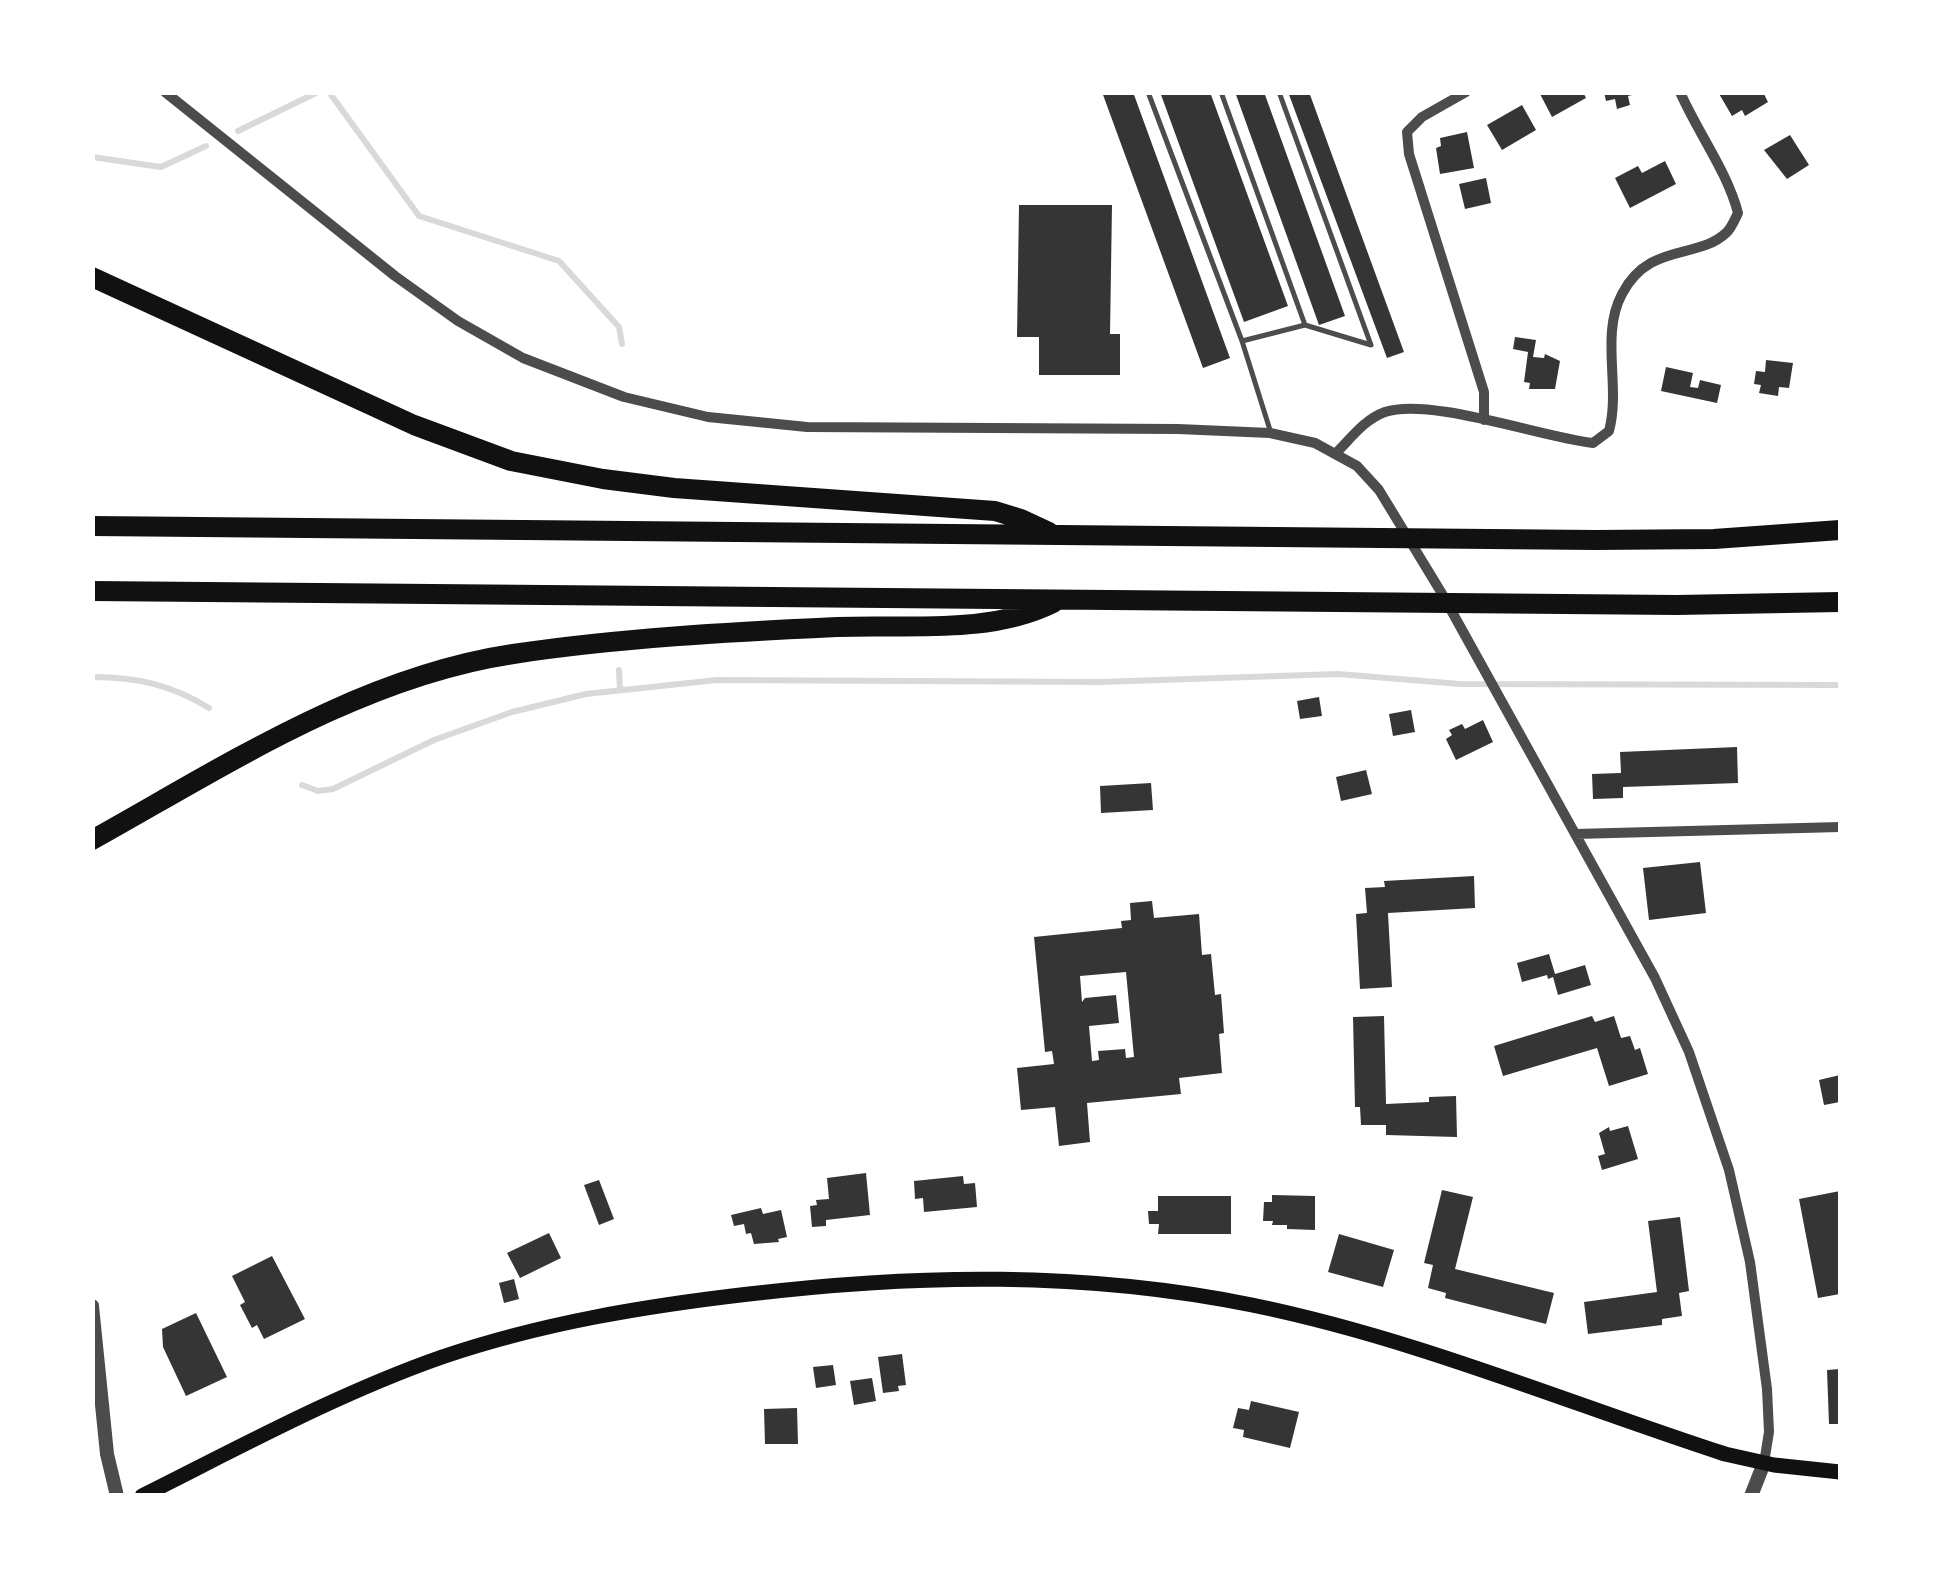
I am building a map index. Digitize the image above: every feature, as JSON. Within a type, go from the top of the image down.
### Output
[{"type":"highway","points":[[92,276],[414,425],[511,461],[688,490],[995,512],[1021,519],[1056,536]]},
{"type":"highway","points":[[92,526],[1680,540],[1840,530]]},
{"type":"highway","points":[[92,590],[1694,605],[1840,602]]},
{"type":"highway","points":[[92,840],[304,723],[390,687],[463,664],[532,651],[693,636],[991,623],[1024,616],[1060,599]]},
{"type":"main road","points":[[142,1496],[362,1390],[504,1338],[586,1318],[715,1298],[841,1284],[950,1278],[1082,1281],[1178,1292],[1266,1308],[1408,1346],[1686,1442],[1764,1463],[1840,1472]]},
{"type":"street","points":[[164,92],[395,276],[458,321],[523,358],[624,397],[708,417],[808,427],[1270,433],[1316,442],[1365,472],[1483,668],[1575,834],[1669,1006],[1701,1084],[1742,1222],[1762,1343],[1769,1412],[1764,1463],[1751,1496]]},
{"type":"street","points":[[1466,92],[1422,117],[1407,132],[1408,154],[1484,392],[1484,420]]},
{"type":"street","points":[[1338,452],[1370,420],[1386,411],[1425,409],[1593,443],[1610,431],[1614,415],[1612,350],[1622,294],[1656,259],[1726,233],[1738,213],[1732,190],[1680,92]]},
{"type":"street","points":[[1575,834],[1840,827]]},
{"type":"street","points":[[92,1306],[108,1454],[117,1496]]},
{"type":"lane","points":[[1148,92],[1242,341],[1270,433]]},
{"type":"lane","points":[[1221,92],[1305,325]]},
{"type":"lane","points":[[1242,341],[1305,325],[1371,345],[1279,92]]},
{"type":"building","points":[[1102,92],[1133,92],[1230,358],[1203,368]]},
{"type":"building","points":[[1160,92],[1210,92],[1288,306],[1244,322]]},
{"type":"building","points":[[1235,92],[1264,92],[1345,316],[1319,325]]},
{"type":"building","points":[[1288,92],[1309,92],[1404,352],[1387,358]]},
{"type":"building","points":[[1539,92],[1583,92],[1586,98],[1552,117]]},
{"type":"building","points":[[1604,92],[1636,94],[1628,96],[1630,105],[1617,109],[1615,99],[1606,101]]},
{"type":"building","points":[[1718,92],[1763,92],[1768,102],[1745,116],[1742,110],[1732,116]]},
{"type":"building","points":[[1522,105],[1536,130],[1502,150],[1487,125]]},
{"type":"building","points":[[1467,132],[1474,168],[1440,174],[1436,148],[1441,146],[1440,138]]},
{"type":"building","points":[[1790,135],[1809,165],[1787,179],[1764,150]]},
{"type":"building","points":[[1665,161],[1676,184],[1630,208],[1615,178],[1638,166],[1642,173]]},
{"type":"building","points":[[1486,178],[1491,203],[1465,209],[1459,184]]},
{"type":"building","points":[[1019,205],[1112,205],[1110,334],[1120,334],[1120,375],[1039,375],[1039,337],[1017,337]]},
{"type":"building","points":[[1515,337],[1536,340],[1533,357],[1544,358],[1545,354],[1560,361],[1555,389],[1529,389],[1530,383],[1524,382],[1528,352],[1513,349]]},
{"type":"building","points":[[1766,360],[1793,363],[1789,388],[1779,387],[1778,396],[1759,393],[1761,385],[1754,384],[1756,371],[1765,372]]},
{"type":"building","points":[[1666,367],[1693,373],[1690,387],[1698,388],[1700,380],[1721,385],[1717,403],[1661,391]]},
{"type":"building","points":[[1319,697],[1322,716],[1300,719],[1297,701]]},
{"type":"building","points":[[1411,710],[1415,732],[1393,736],[1389,714]]},
{"type":"building","points":[[1483,720],[1493,742],[1456,760],[1446,739],[1452,735],[1449,730],[1462,724],[1465,729]]},
{"type":"building","points":[[1737,747],[1738,783],[1623,787],[1623,798],[1593,799],[1592,774],[1621,773],[1620,752]]},
{"type":"building","points":[[1366,770],[1372,794],[1341,801],[1336,777]]},
{"type":"building","points":[[1151,783],[1153,810],[1101,813],[1100,786]]},
{"type":"building","points":[[1700,862],[1706,913],[1649,920],[1643,868]]},
{"type":"building","points":[[1474,876],[1475,908],[1388,913],[1392,987],[1360,989],[1356,914],[1367,913],[1365,888],[1385,887],[1384,881]]},
{"type":"building","points":[[1152,901],[1154,918],[1199,914],[1202,955],[1211,954],[1215,995],[1221,994],[1222,1073],[1179,1078],[1181,1094],[1087,1103],[1090,1142],[1059,1146],[1055,1107],[1021,1110],[1017,1068],[1054,1064],[1052,1051],[1045,1052],[1034,937],[1122,928],[1121,921],[1131,920],[1130,903]],"holes":[[[1126,972],[1134,1057],[1126,1058],[1125,1049],[1098,1051],[1099,1060],[1092,1061],[1089,1026],[1119,1023],[1116,995],[1085,998],[1082,1002],[1080,976]]]},
{"type":"building","points":[[1549,954],[1555,974],[1585,965],[1591,985],[1558,995],[1553,977],[1522,982],[1517,963]]},
{"type":"building","points":[[1384,1016],[1386,1104],[1456,1096],[1457,1137],[1386,1135],[1386,1125],[1361,1125],[1360,1107],[1355,1107],[1353,1017]]},
{"type":"building","points":[[1592,1016],[1595,1022],[1614,1016],[1621,1038],[1630,1036],[1635,1050],[1640,1048],[1648,1074],[1609,1086],[1597,1048],[1503,1076],[1494,1046]]},
{"type":"building","points":[[1840,1075],[1840,1102],[1824,1105],[1819,1080]]},
{"type":"building","points":[[1628,1126],[1638,1159],[1602,1170],[1598,1156],[1605,1154],[1599,1133],[1609,1127],[1610,1131]]},
{"type":"building","points":[[866,1173],[870,1215],[826,1220],[826,1226],[812,1227],[810,1206],[817,1205],[816,1200],[829,1199],[827,1178]]},
{"type":"building","points":[[963,1176],[964,1184],[975,1183],[977,1207],[924,1212],[923,1198],[915,1199],[914,1181]]},
{"type":"building","points":[[599,1180],[614,1219],[599,1225],[584,1185]]},
{"type":"building","points":[[1442,1190],[1473,1197],[1455,1269],[1554,1293],[1546,1324],[1445,1298],[1446,1293],[1428,1288],[1433,1265],[1424,1263]]},
{"type":"building","points":[[1840,1191],[1840,1294],[1818,1298],[1799,1199]]},
{"type":"building","points":[[1272,1195],[1315,1196],[1315,1230],[1287,1229],[1287,1225],[1263,1221],[1264,1202],[1272,1202]]},
{"type":"building","points":[[1158,1196],[1231,1196],[1231,1234],[1158,1234],[1159,1224],[1149,1224],[1148,1211],[1158,1211]]},
{"type":"building","points":[[761,1208],[763,1214],[781,1210],[787,1237],[778,1239],[779,1242],[754,1244],[744,1224],[734,1226],[731,1215]]},
{"type":"building","points":[[1680,1217],[1689,1291],[1679,1293],[1682,1316],[1662,1319],[1662,1325],[1588,1334],[1584,1302],[1657,1292],[1648,1221]]},
{"type":"building","points":[[549,1233],[561,1258],[520,1278],[507,1253]]},
{"type":"building","points":[[1339,1234],[1394,1250],[1383,1287],[1328,1272]]},
{"type":"building","points":[[272,1256],[305,1319],[264,1339],[257,1325],[252,1328],[240,1305],[245,1302],[232,1276]]},
{"type":"building","points":[[514,1279],[519,1299],[504,1303],[499,1283]]},
{"type":"building","points":[[196,1313],[227,1377],[186,1396],[163,1347],[162,1329]]},
{"type":"building","points":[[902,1354],[906,1385],[898,1386],[899,1391],[883,1393],[878,1357]]},
{"type":"building","points":[[833,1365],[836,1385],[816,1388],[813,1367]]},
{"type":"building","points":[[1840,1369],[1840,1424],[1829,1424],[1827,1370]]},
{"type":"building","points":[[872,1378],[876,1401],[854,1405],[850,1381]]},
{"type":"building","points":[[1251,1401],[1299,1412],[1290,1448],[1243,1437],[1244,1430],[1233,1428],[1238,1408],[1249,1410]]},
{"type":"building","points":[[797,1408],[798,1444],[765,1444],[764,1409]]},
{"type":"waterway","points":[[238,131],[318,92]]},
{"type":"waterway","points":[[329,92],[419,216],[559,261],[619,327],[622,344]]},
{"type":"waterway","points":[[92,157],[161,167],[206,146]]},
{"type":"waterway","points":[[619,670],[620,689]]},
{"type":"waterway","points":[[302,785],[318,791],[333,789],[434,740],[512,712],[586,694],[717,680],[1100,682],[1338,674],[1460,684],[1840,685]]},
{"type":"waterway","points":[[92,677],[153,684],[209,708]]}]
